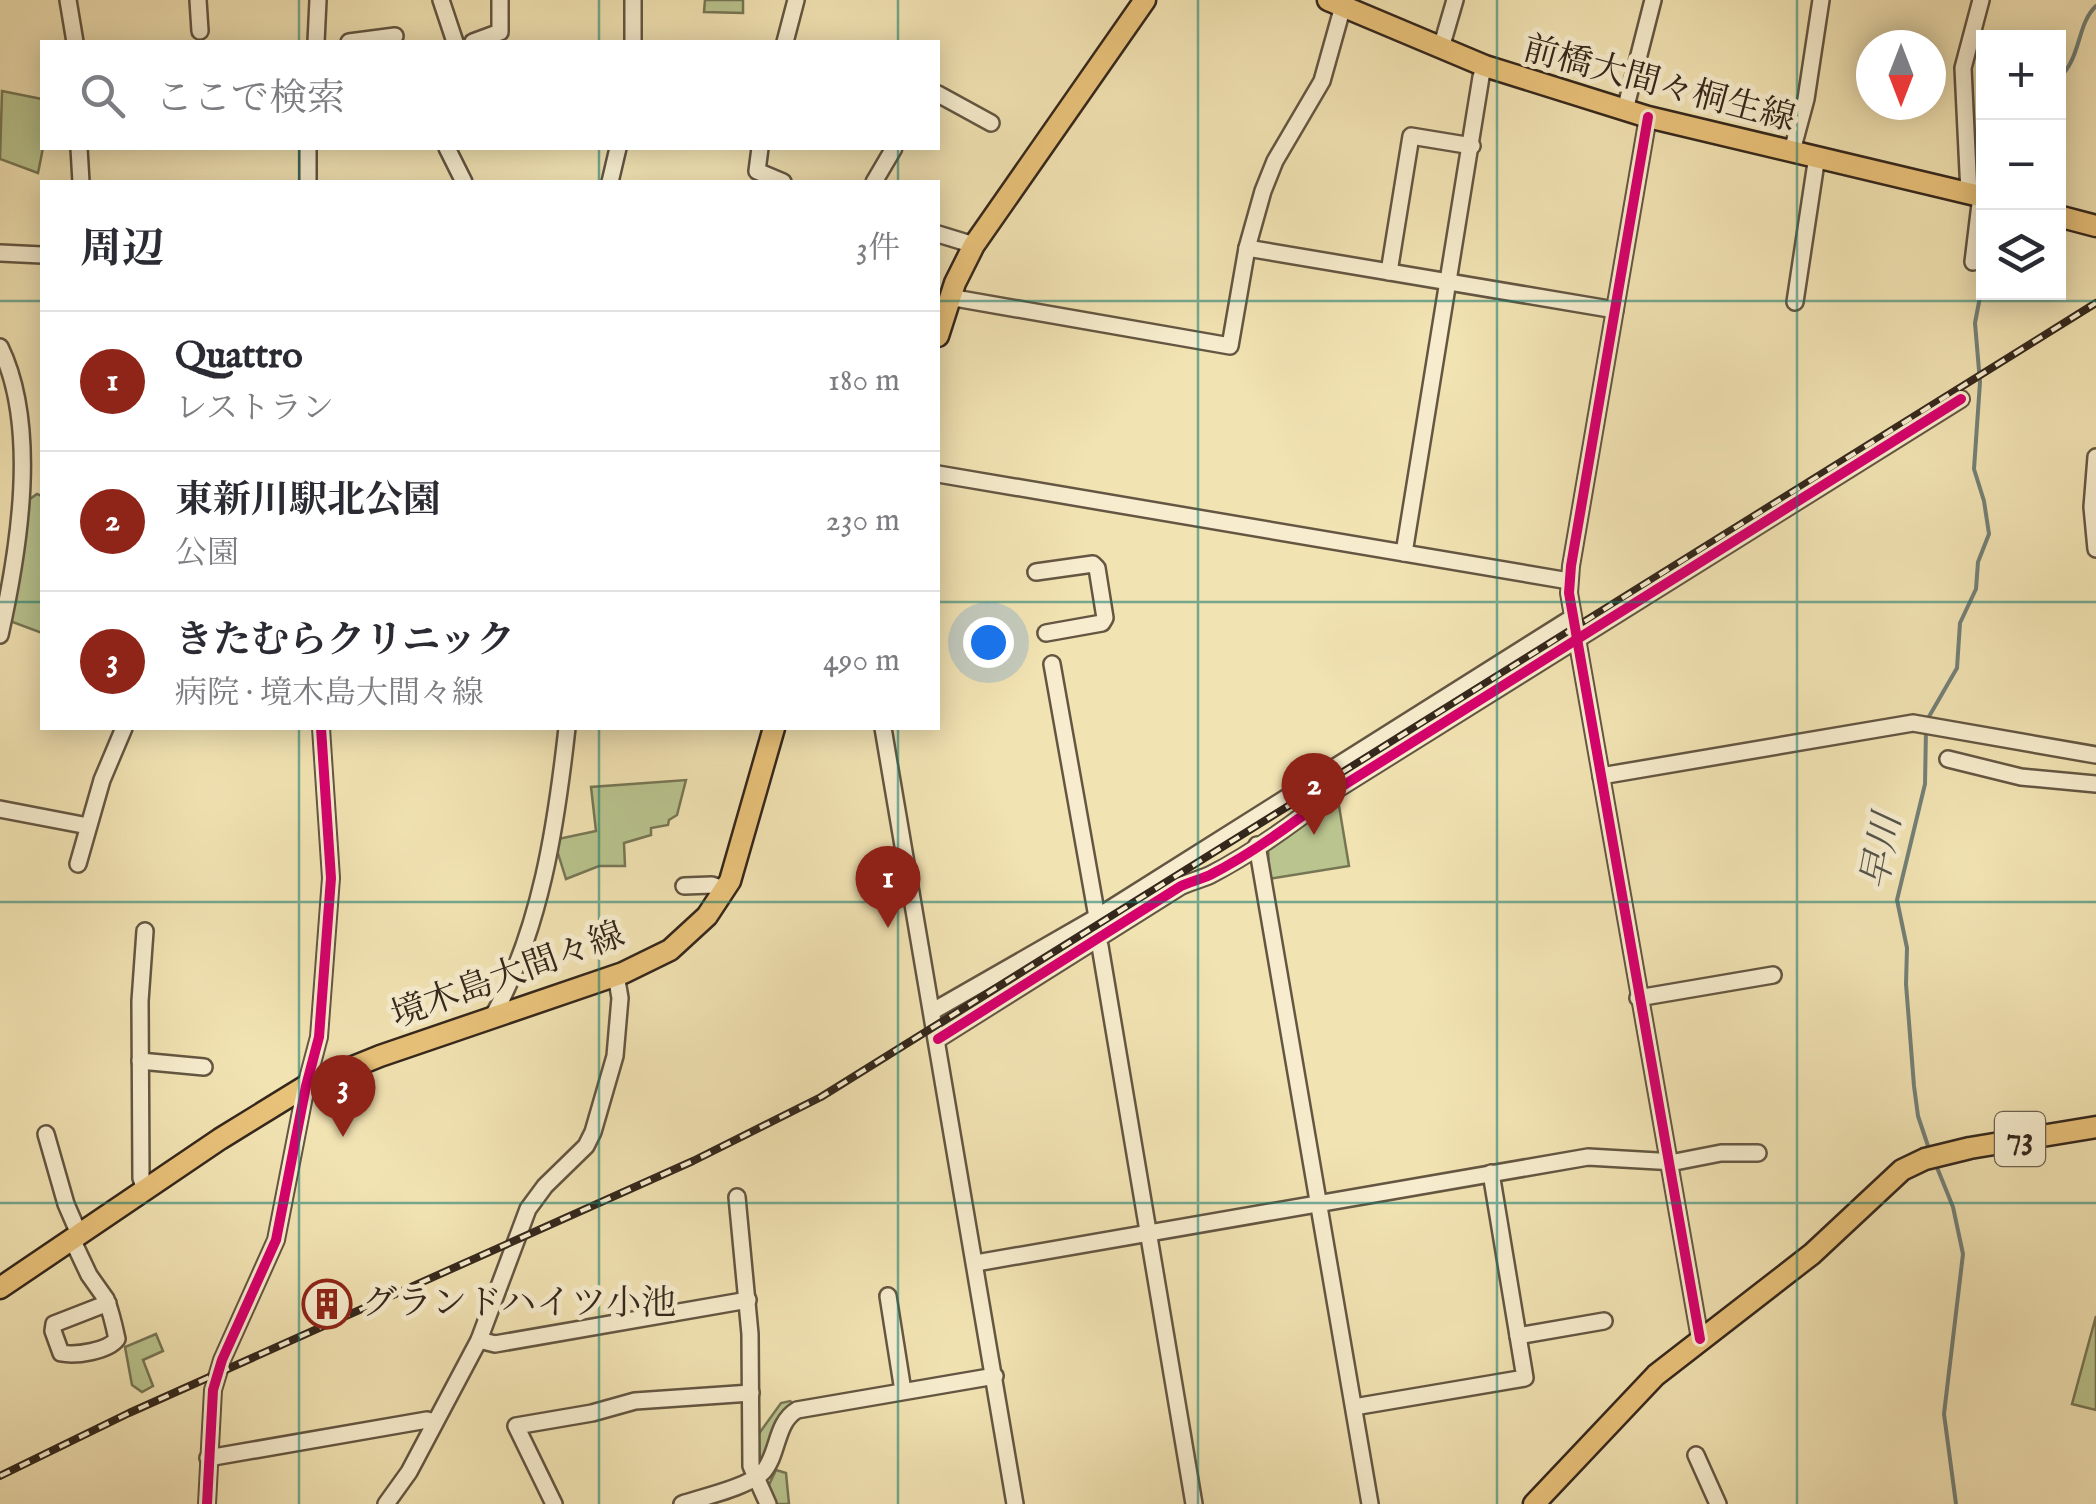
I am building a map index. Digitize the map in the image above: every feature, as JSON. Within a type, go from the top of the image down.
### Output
[{"type":"main road","points":[[940,329],[949,297],[974,245],[1145,0]]},
{"type":"main road","name":"前橋大間々桐生線","points":[[1336,3],[1486,66],[1624,110],[1976,196]]},
{"type":"main road","points":[[2066,218],[2096,226]]},
{"type":"main road","name":"境木島大間々線","points":[[0,1288],[252,1118],[306,1086],[616,975],[650,961],[681,941],[707,916],[736,866],[773,730]]},
{"type":"main road","name":"73","points":[[1534,1504],[1636,1395],[1700,1339],[1812,1254],[1892,1178],[1934,1156],[2096,1127]]},
{"type":"street","points":[[68,0],[75,40]]},
{"type":"street","points":[[198,0],[200,31]]},
{"type":"street","points":[[316,40],[318,0]]},
{"type":"street","points":[[442,0],[453,40]]},
{"type":"street","points":[[478,40],[500,32],[500,0]]},
{"type":"street","points":[[632,0],[633,40]]},
{"type":"street","points":[[786,40],[796,0]]},
{"type":"street","points":[[1440,48],[1454,0]]},
{"type":"street","points":[[1624,110],[1653,0]]},
{"type":"street","points":[[1792,151],[1806,99],[1822,0]]},
{"type":"street","points":[[1976,178],[1964,68],[1981,0]]},
{"type":"street","points":[[949,297],[1230,346],[1247,248],[1274,161],[1322,81],[1336,3]]},
{"type":"street","points":[[365,40],[396,36]]},
{"type":"street","points":[[1404,553],[1481,77],[1486,66]]},
{"type":"street","points":[[940,95],[991,123]]},
{"type":"street","points":[[1648,116],[1570,581],[1638,998],[1700,1339]]},
{"type":"street","points":[[1389,272],[1410,136],[1472,146]]},
{"type":"street","points":[[79,150],[81,180]]},
{"type":"street","points":[[308,150],[308,180]]},
{"type":"street","points":[[448,150],[463,180]]},
{"type":"street","points":[[610,180],[618,150]]},
{"type":"street","points":[[760,150],[757,171],[778,180]]},
{"type":"street","points":[[875,180],[893,150]]},
{"type":"street","points":[[1795,302],[1817,156]]},
{"type":"street","points":[[1974,262],[1977,210]]},
{"type":"street","points":[[940,235],[974,245]]},
{"type":"street","points":[[1247,248],[1615,310]]},
{"type":"street","points":[[0,252],[40,255]]},
{"type":"street","points":[[0,347],[14,381],[23,502],[8,554],[1,629]]},
{"type":"street","points":[[938,1038],[1180,886],[1210,875],[1315,810],[1336,790],[1961,399]]},
{"type":"street","points":[[2096,458],[2092,507],[2096,549]]},
{"type":"street","points":[[940,474],[1570,581]]},
{"type":"street","points":[[1036,572],[1093,564],[1105,618],[1102,623],[1046,633]]},
{"type":"street","points":[[933,1011],[1097,917],[1573,617]]},
{"type":"street","points":[[1052,664],[1097,917]]},
{"type":"street","points":[[1601,776],[1916,724],[2096,756]]},
{"type":"street","points":[[78,864],[102,780],[123,730]]},
{"type":"street","points":[[207,1504],[210,1406],[215,1381],[276,1240],[319,1038],[331,878],[321,730]]},
{"type":"street","points":[[492,1018],[532,918],[556,823],[567,730]]},
{"type":"street","points":[[883,730],[1015,1504]]},
{"type":"street","points":[[1948,759],[2021,777],[2096,784]]},
{"type":"street","points":[[0,810],[88,826]]},
{"type":"street","points":[[1257,846],[1370,1504]]},
{"type":"street","points":[[684,886],[724,889]]},
{"type":"street","points":[[145,931],[140,1061],[141,1178],[145,1190]]},
{"type":"street","points":[[1096,938],[1194,1504]]},
{"type":"street","points":[[386,1504],[409,1472],[479,1340],[528,1209],[545,1186],[586,1146],[597,1122],[615,1056],[620,998],[616,975]]},
{"type":"street","points":[[1638,998],[1772,975]]},
{"type":"street","points":[[140,1061],[204,1066]]},
{"type":"street","points":[[46,1134],[89,1275],[108,1303]]},
{"type":"street","points":[[976,1263],[1599,1156],[1667,1162],[1721,1152],[1758,1152]]},
{"type":"street","points":[[1354,1406],[1525,1378],[1491,1173]]},
{"type":"street","points":[[737,1196],[748,1300],[751,1466],[768,1504]]},
{"type":"street","points":[[888,1296],[904,1391]]},
{"type":"street","points":[[479,1340],[496,1344],[748,1300]]},
{"type":"street","points":[[1518,1336],[1604,1320]]},
{"type":"street","points":[[692,1502],[755,1478],[768,1464],[792,1412],[995,1376]]},
{"type":"street","points":[[554,1504],[516,1426],[635,1402],[750,1394]]},
{"type":"street","points":[[208,1458],[427,1420],[436,1422]]},
{"type":"street","points":[[1696,1455],[1718,1504]]},
{"type":"green space","points":[[705,0],[743,0],[743,13],[704,12]]},
{"type":"green space","points":[[2,91],[40,99],[43,150],[38,173],[0,159]]},
{"type":"green space","points":[[40,495],[40,632],[7,620],[27,501]]},
{"type":"green space","points":[[686,780],[677,815],[668,825],[651,828],[651,835],[624,843],[625,866],[599,866],[566,879],[556,847],[558,839],[596,831],[591,787]]},
{"type":"green space","points":[[1337,794],[1349,866],[1269,879],[1268,844]]},
{"type":"green space","points":[[2096,1316],[2096,1410],[2072,1404]]},
{"type":"green space","points":[[156,1334],[163,1351],[143,1360],[153,1386],[142,1392],[132,1385],[125,1347]]},
{"type":"green space","points":[[781,1403],[793,1404],[757,1470],[755,1439]]},
{"type":"green space","points":[[776,1470],[786,1473],[789,1504],[771,1504],[767,1489]]},
{"type":"waterway","name":"早川","points":[[2066,71],[2085,22],[2096,6]]},
{"type":"waterway","name":"早川","points":[[1927,720],[1957,668],[1960,623],[1976,589],[1978,562],[1989,534],[1974,469],[1980,382],[1975,323],[1979,300]]},
{"type":"waterway","name":"早川","points":[[1926,729],[1925,784],[1897,900],[1907,948],[1914,1086],[1918,1116],[1930,1152]]},
{"type":"waterway","name":"早川","points":[[1936,1165],[1953,1207],[1963,1254],[1944,1414],[1956,1504]]},
{"type":"railway","points":[[0,1476],[129,1413],[693,1161],[821,1097],[2096,303]]},
{"type":"cycle path","points":[[1648,117],[1569,593],[1700,1339]]},
{"type":"cycle path","points":[[938,1039],[1181,886],[1243,856],[1336,790],[1961,399]]},
{"type":"cycle path","points":[[207,1504],[213,1390],[222,1360],[276,1240],[319,1037],[331,878],[321,730]]},
{"type":"place","name":"東新川駅北公園","points":[[1314,835]]},
{"type":"place","name":"Quattro","points":[[888,928]]},
{"type":"place","name":"きたむらクリニック","points":[[343,1137]]},
{"type":"place","name":"グランドハイツ小池","points":[[327,1304]]}]
